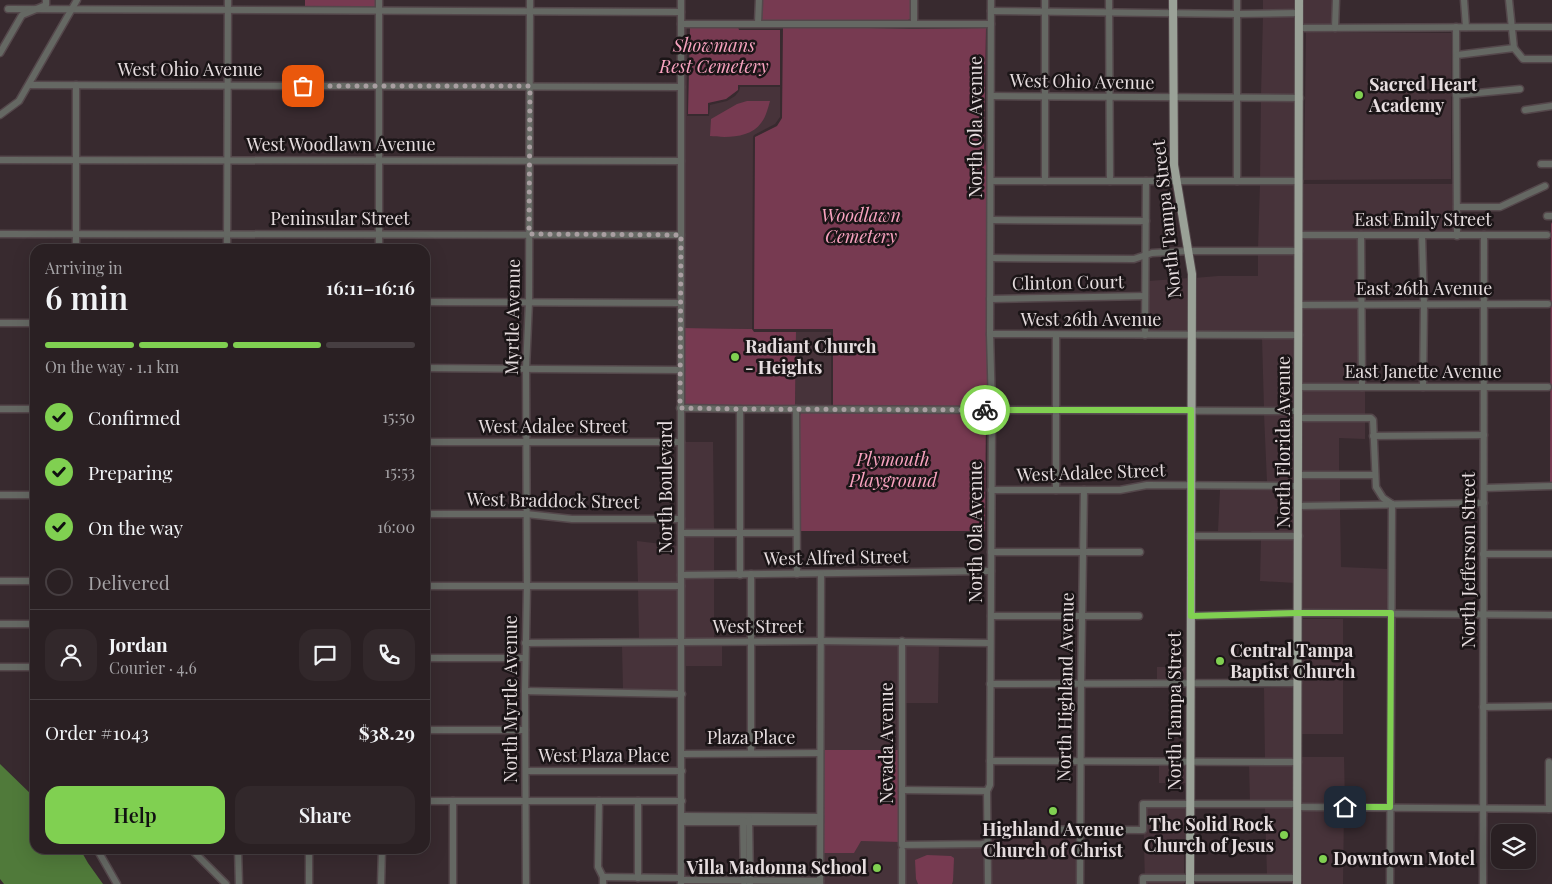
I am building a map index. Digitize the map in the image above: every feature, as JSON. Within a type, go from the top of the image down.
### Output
[{"type":"main road","name":"North Tampa Street","points":[[1173,0],[1174,158],[1192,274],[1190,881]]},
{"type":"main road","name":"North Florida Avenue","points":[[1297,881],[1299,0]]},
{"type":"street","points":[[0,53],[22,16],[46,5],[46,0]]},
{"type":"street","points":[[0,115],[19,101],[77,0]]},
{"type":"street","points":[[227,244],[228,0]]},
{"type":"street","points":[[378,244],[379,0]]},
{"type":"street","name":"Myrtle Avenue","points":[[526,514],[530,0]]},
{"type":"street","name":"North Boulevard","points":[[681,0],[681,881]]},
{"type":"street","points":[[758,23],[759,0]]},
{"type":"street","points":[[914,0],[914,24]]},
{"type":"street","name":"North Ola Avenue","points":[[988,884],[987,791],[990,785],[992,490],[990,334],[991,0]]},
{"type":"street","points":[[1045,0],[1045,181]]},
{"type":"street","points":[[1109,0],[1110,181]]},
{"type":"street","points":[[1237,0],[1238,181]]},
{"type":"street","points":[[1335,28],[1336,0]]},
{"type":"street","points":[[1456,0],[1464,3],[1466,27]]},
{"type":"street","points":[[1509,0],[1514,48],[1524,59],[1552,59]]},
{"type":"street","points":[[8,9],[681,12]]},
{"type":"street","points":[[991,11],[1299,13]]},
{"type":"street","points":[[682,24],[991,24]]},
{"type":"street","points":[[1300,28],[1552,26]]},
{"type":"street","points":[[1456,27],[1457,236]]},
{"type":"street","points":[[1457,55],[1514,48]]},
{"type":"street","name":"West Ohio Avenue","points":[[28,84],[681,86]]},
{"type":"street","points":[[76,85],[76,244]]},
{"type":"street","points":[[1456,95],[1520,89]]},
{"type":"street","name":"West Ohio Avenue","points":[[991,96],[1300,98]]},
{"type":"street","points":[[1525,110],[1552,106]]},
{"type":"street","name":"West Woodlawn Avenue","points":[[0,160],[681,161]]},
{"type":"street","points":[[1541,164],[1552,164]]},
{"type":"street","points":[[991,181],[1300,181]]},
{"type":"street","points":[[1145,335],[1146,181]]},
{"type":"street","points":[[1457,207],[1500,207],[1545,186]]},
{"type":"street","points":[[991,220],[1146,220]]},
{"type":"street","name":"Peninsular Street","points":[[0,234],[681,235]]},
{"type":"street","name":"East Emily Street","points":[[1299,235],[1547,235]]},
{"type":"street","points":[[1362,235],[1362,387]]},
{"type":"street","name":"North Jefferson Street","points":[[1483,884],[1484,235]]},
{"type":"street","points":[[1422,236],[1424,304],[1423,387]]},
{"type":"street","points":[[991,258],[1134,259],[1146,255],[1188,251],[1299,251]]},
{"type":"street","name":"Clinton Court","points":[[990,299],[1146,296]]},
{"type":"street","points":[[430,302],[681,303]]},
{"type":"street","name":"East 26th Avenue","points":[[1299,305],[1548,304]]},
{"type":"street","points":[[0,323],[30,323]]},
{"type":"street","name":"West 26th Avenue","points":[[990,334],[1191,335]]},
{"type":"street","points":[[1056,334],[1056,490]]},
{"type":"street","points":[[1191,335],[1299,335]]},
{"type":"street","points":[[430,368],[681,370]]},
{"type":"street","name":"East Janette Avenue","points":[[1299,387],[1548,387]]},
{"type":"street","points":[[680,408],[1191,410],[1371,418],[1373,420],[1376,487],[1383,498],[1392,504]]},
{"type":"street","points":[[0,409],[30,409]]},
{"type":"street","points":[[740,409],[740,575]]},
{"type":"street","points":[[796,409],[796,574]]},
{"type":"street","points":[[1373,436],[1484,435]]},
{"type":"street","name":"West Adalee Street","points":[[430,442],[681,442]]},
{"type":"street","points":[[1298,475],[1375,475]]},
{"type":"street","name":"West Adalee Street","points":[[992,490],[1120,490],[1147,485],[1298,486]]},
{"type":"street","points":[[1484,488],[1552,486]]},
{"type":"street","name":"North Highland Avenue","points":[[1080,884],[1084,490]]},
{"type":"street","points":[[0,495],[30,495]]},
{"type":"street","points":[[1299,506],[1484,503]]},
{"type":"street","points":[[1390,884],[1392,504]]},
{"type":"street","name":"West Braddock Street","points":[[430,514],[526,514],[572,519],[681,519]]},
{"type":"street","name":"North Myrtle Avenue","points":[[526,514],[526,884]]},
{"type":"street","points":[[681,532],[796,533]]},
{"type":"street","points":[[1191,536],[1299,536]]},
{"type":"street","points":[[991,552],[1140,552]]},
{"type":"street","points":[[1484,554],[1552,554]]},
{"type":"street","name":"West Alfred Street","points":[[681,575],[991,572]]},
{"type":"street","points":[[751,574],[751,753]]},
{"type":"street","points":[[599,802],[598,868],[603,881],[638,878],[681,881],[820,883],[821,574]]},
{"type":"street","points":[[0,581],[30,582]]},
{"type":"street","points":[[430,586],[681,586]]},
{"type":"street","points":[[1191,616],[1298,613],[1552,614]]},
{"type":"street","points":[[991,616],[1139,616]]},
{"type":"street","points":[[0,624],[30,624]]},
{"type":"street","name":"West Street","points":[[526,643],[821,641],[990,643]]},
{"type":"street","name":"Nevada Avenue","points":[[902,642],[902,884]]},
{"type":"street","points":[[430,658],[525,658]]},
{"type":"street","points":[[0,667],[30,667]]},
{"type":"street","points":[[990,684],[1298,683]]},
{"type":"street","points":[[525,691],[682,694]]},
{"type":"street","points":[[1483,706],[1552,706]]},
{"type":"street","points":[[430,730],[525,730]]},
{"type":"street","name":"Plaza Place","points":[[682,754],[820,753]]},
{"type":"street","points":[[990,761],[1298,762]]},
{"type":"street","points":[[987,829],[1143,830],[1143,804],[1551,809],[1549,762]]},
{"type":"street","name":"West Plaza Place","points":[[526,771],[682,771]]},
{"type":"street","points":[[902,790],[987,791]]},
{"type":"street","points":[[430,801],[682,801]]},
{"type":"street","points":[[453,801],[453,884]]},
{"type":"street","points":[[638,801],[638,878]]},
{"type":"street","points":[[682,819],[820,819]]},
{"type":"street","points":[[746,819],[747,882]]},
{"type":"street","points":[[902,847],[987,843]]},
{"type":"street","points":[[100,854],[118,884]]},
{"type":"street","points":[[196,854],[226,884]]},
{"type":"street","points":[[238,854],[238,884]]},
{"type":"street","points":[[309,854],[309,884]]},
{"type":"street","points":[[381,884],[382,854]]},
{"type":"street","points":[[1143,884],[1143,878],[1190,881],[1297,881]]},
{"type":"shaded area","points":[[1263,0],[1297,0],[1297,10],[1263,11]]},
{"type":"shaded area","points":[[1302,0],[1333,0],[1332,25],[1302,25]]},
{"type":"shaded area","points":[[1263,16],[1297,16],[1297,95],[1261,95]]},
{"type":"shaded area","points":[[684,27],[687,27],[687,116],[709,116],[710,105],[727,101],[735,96],[740,87],[780,87],[780,117],[775,124],[753,137],[752,329],[683,328]]},
{"type":"shaded area","points":[[1306,32],[1451,33],[1451,179],[1304,180]]},
{"type":"shaded area","points":[[1261,101],[1297,101],[1297,178],[1260,178]]},
{"type":"shaded area","points":[[1260,184],[1297,184],[1297,248],[1258,248]]},
{"type":"shaded area","points":[[1302,184],[1454,184],[1454,233],[1302,232]]},
{"type":"shaded area","points":[[1302,238],[1359,238],[1359,302],[1302,302]]},
{"type":"shaded area","points":[[1258,254],[1297,254],[1296,332],[1194,332],[1194,278],[1258,276]]},
{"type":"shaded area","points":[[1189,278],[1188,332],[1148,332],[1148,281]]},
{"type":"shaded area","points":[[1359,307],[1359,384],[1302,384],[1302,308]]},
{"type":"shaded area","points":[[796,332],[831,332],[831,406],[795,406]]},
{"type":"shaded area","points":[[1262,338],[1296,338],[1296,408],[1264,408]]},
{"type":"shaded area","points":[[1302,390],[1365,390],[1365,415],[1301,415]]},
{"type":"shaded area","points":[[1264,414],[1296,414],[1296,483],[1267,482]]},
{"type":"shaded area","points":[[1301,421],[1365,421],[1365,439],[1339,438],[1339,472],[1301,472]]},
{"type":"shaded area","points":[[683,442],[713,442],[714,529],[684,530]]},
{"type":"shaded area","points":[[1301,478],[1340,478],[1340,503],[1302,503]]},
{"type":"shaded area","points":[[1296,488],[1296,533],[1218,531],[1220,490]]},
{"type":"shaded area","points":[[1302,509],[1340,509],[1341,567],[1388,569],[1388,610],[1301,610]]},
{"type":"shaded area","points":[[684,535],[714,535],[714,572],[684,572]]},
{"type":"shaded area","points":[[1261,539],[1296,539],[1296,583],[1260,581]]},
{"type":"shaded area","points":[[637,541],[678,546],[679,583],[638,583]]},
{"type":"shaded area","points":[[684,578],[714,578],[714,639],[684,639]]},
{"type":"shaded area","points":[[638,589],[679,589],[679,639],[639,639]]},
{"type":"shaded area","points":[[1303,619],[1343,619],[1343,734],[1301,734]]},
{"type":"shaded area","points":[[939,643],[938,703],[903,703],[901,842],[985,847],[984,884],[823,884],[823,644]]},
{"type":"shaded area","points":[[686,644],[722,644],[722,666],[686,666]]},
{"type":"shaded area","points":[[679,645],[679,691],[623,690],[622,646]]},
{"type":"shaded area","points":[[1157,667],[1189,667],[1189,683],[1157,683]]},
{"type":"shaded area","points":[[1292,687],[1292,760],[1265,760],[1264,688]]},
{"type":"shaded area","points":[[1302,757],[1344,757],[1345,805],[1302,804]]},
{"type":"shaded area","points":[[1189,762],[1189,783],[1159,783],[1159,763]]},
{"type":"shaded area","points":[[1249,762],[1297,762],[1297,803],[1250,803]]},
{"type":"shaded area","points":[[0,764],[30,793],[30,854],[83,854],[103,884],[4,884],[0,879]]},
{"type":"shaded area","points":[[1143,804],[1189,804],[1188,839],[1170,839],[1184,840],[1184,884],[1145,884]]},
{"type":"shaded area","points":[[1265,806],[1344,809],[1343,884],[1301,884],[1301,876],[1267,876]]},
{"type":"shaded area","points":[[987,829],[1079,830],[1079,884],[988,884]]},
{"type":"green space","points":[[305,0],[377,0],[377,9],[305,9]]},
{"type":"green space","points":[[761,0],[911,0],[910,19],[906,21],[761,20]]},
{"type":"green space","name":"Woodlawn Cemetery","points":[[783,26],[912,29],[986,28],[984,148],[987,176],[988,405],[833,406],[833,329],[754,329],[755,137],[777,126],[782,118]]},
{"type":"green space","name":"Showmans Rest Cemetery","points":[[690,27],[738,27],[739,30],[780,30],[780,85],[738,85],[738,90],[726,99],[708,103],[708,114],[688,114]]},
{"type":"green space","points":[[747,101],[770,101],[767,112],[757,128],[738,136],[710,136],[711,119],[737,104]]},
{"type":"green space","points":[[1552,222],[1552,482],[1550,482],[1551,224]]},
{"type":"green space","points":[[683,328],[796,332],[795,406],[683,405]]},
{"type":"green space","name":"Plymouth Playground","points":[[806,411],[986,412],[985,531],[799,531],[799,417],[801,413]]},
{"type":"green space","points":[[823,750],[902,750],[901,842],[861,841],[854,853],[822,853]]},
{"type":"green space","points":[[927,855],[951,856],[954,858],[952,884],[918,884],[915,860]]},
{"type":"way so far","points":[[303,86],[530,86],[529,234],[681,235],[680,408],[985,410]]},
{"type":"place","name":"Sacred Heart Academy","points":[[1359,95]]},
{"type":"place","name":"Radiant Church - Heights","points":[[735,357]]},
{"type":"place","name":"Central Tampa Baptist Church","points":[[1220,661]]},
{"type":"place","name":"Highland Avenue Church of Christ","points":[[1053,811]]},
{"type":"place","name":"The Solid Rock Church of Jesus","points":[[1284,835]]},
{"type":"place","name":"Downtown Motel","points":[[1323,859]]},
{"type":"place","name":"Villa Madonna School","points":[[877,868]]},
{"type":"route","points":[[985,410],[1191,410],[1191,616],[1391,613],[1390,807],[1345,807]]}]
